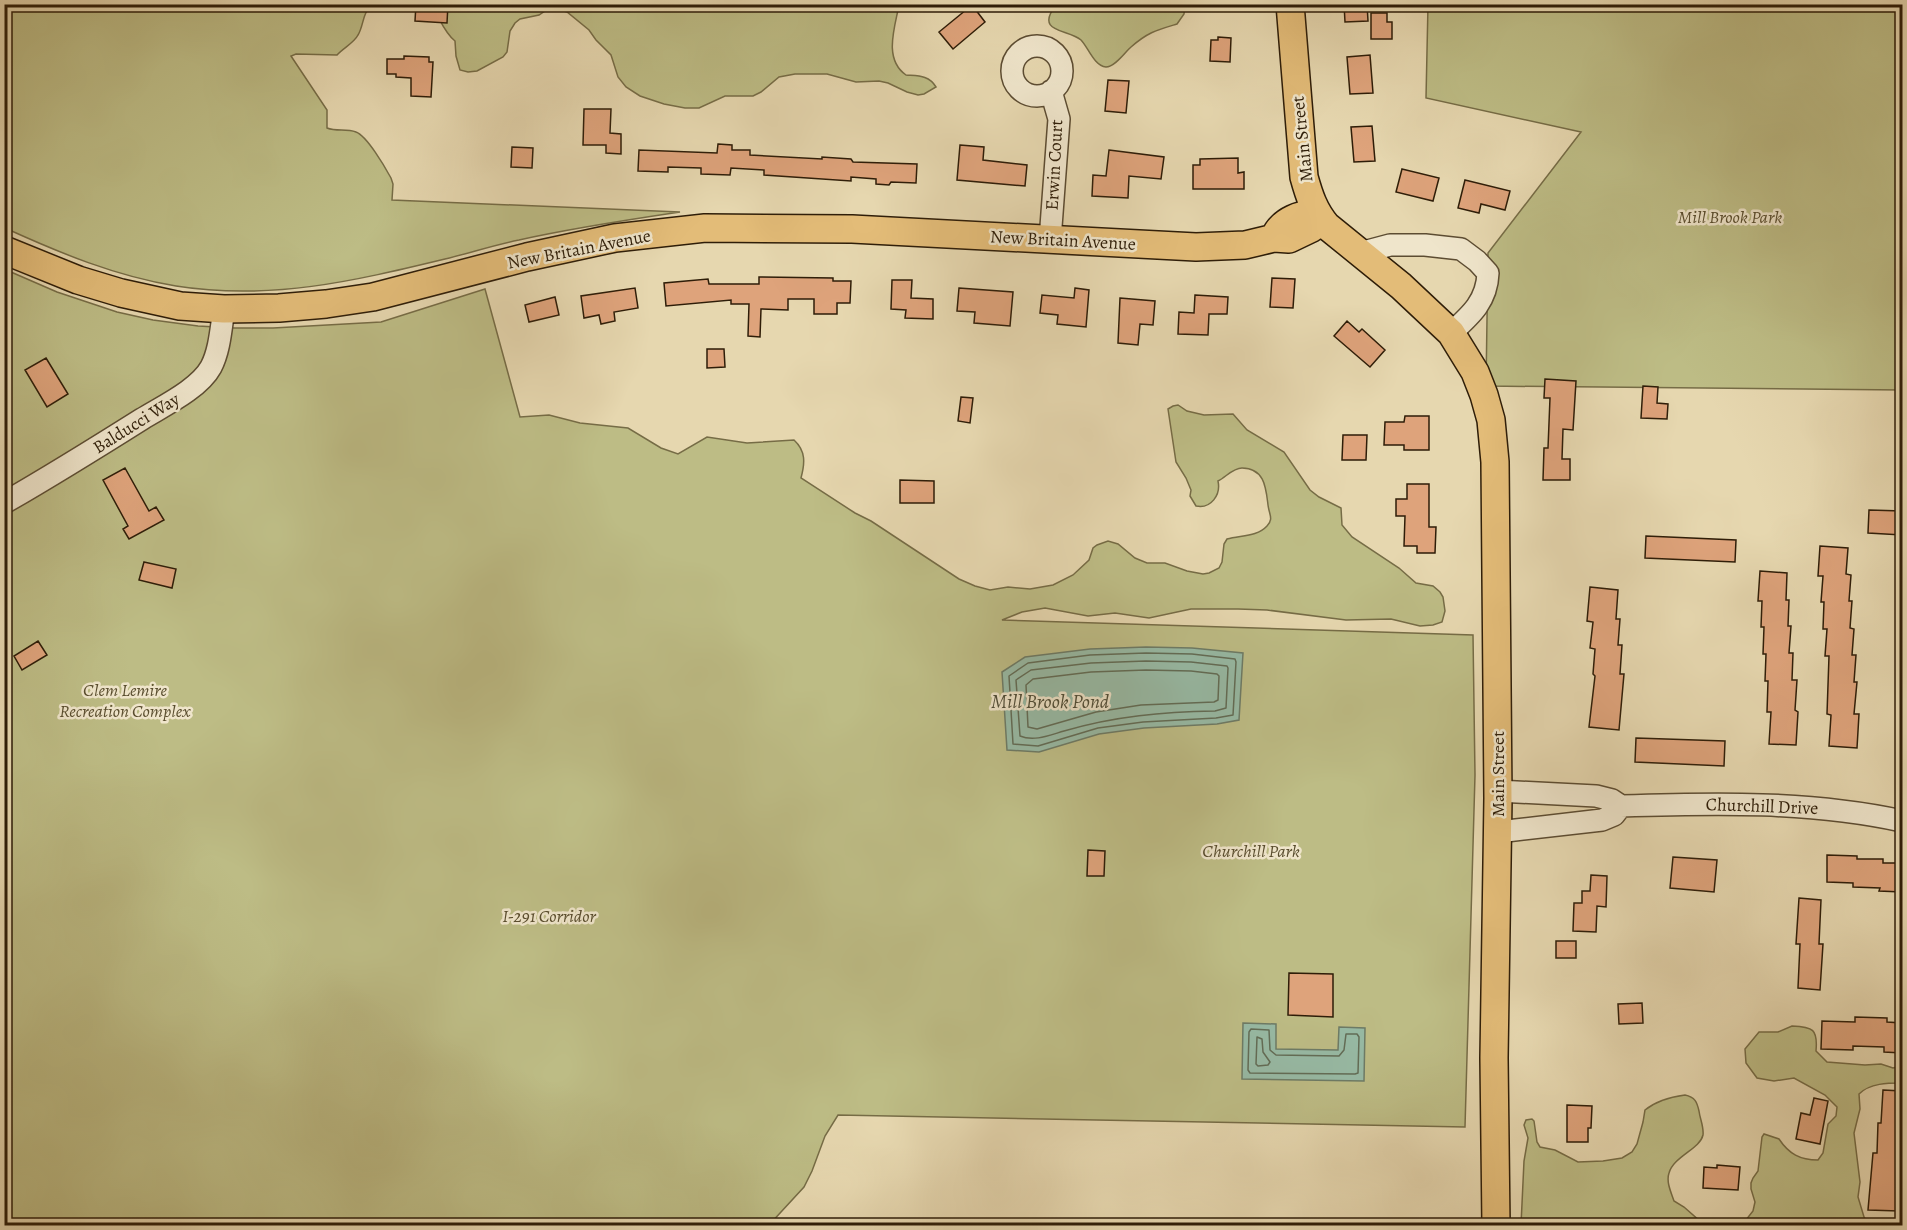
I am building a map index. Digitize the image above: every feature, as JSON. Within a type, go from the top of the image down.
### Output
[{"type":"main road","name":"Main Street","points":[[1290,4],[1304,177],[1312,204],[1319,217],[1338,235],[1401,286],[1451,333],[1478,378],[1491,420],[1494,440],[1498,790],[1494,1058],[1496,1226]]},
{"type":"main road","name":"New Britain Avenue","points":[[4,249],[78,280],[121,293],[180,306],[224,309],[279,308],[373,297],[516,260],[615,238],[705,228],[852,229],[1196,247],[1245,245],[1275,238],[1283,225],[1305,214],[1319,217]]},
{"type":"street","name":"Erwin Court","points":[[1050,240],[1059,119],[1051,91]]},
{"type":"street","points":[[1360,253],[1390,245],[1425,245],[1461,249],[1477,261],[1488,273],[1488,286],[1468,318],[1451,333]]},
{"type":"street","name":"Balducci Way","points":[[4,503],[185,392],[203,377],[215,357],[224,309]]},
{"type":"street","name":"Churchill Drive","points":[[1498,790],[1596,796],[1612,800],[1621,806],[1702,804],[1804,807],[1868,814],[1902,821]]},
{"type":"street","name":"Churchill Drive","points":[[1498,832],[1602,820],[1614,815],[1621,806]]},
{"type":"green space","points":[[5,4],[372,5],[366,12],[356,38],[337,55],[296,54],[291,56],[327,110],[327,128],[356,132],[375,152],[391,178],[392,200],[680,212],[500,244],[454,257],[345,281],[278,290],[211,290],[176,286],[110,270],[67,255],[5,228]]},
{"type":"green space","points":[[1185,4],[1184,14],[1177,24],[1148,35],[1116,62],[1106,67],[1095,60],[1081,40],[1051,25],[1050,14],[1056,5]]},
{"type":"green space","points":[[431,5],[899,5],[892,42],[895,60],[906,75],[927,78],[936,87],[918,95],[879,81],[856,82],[827,74],[795,74],[779,77],[753,96],[725,96],[699,108],[685,108],[640,96],[626,87],[618,77],[611,55],[589,30],[567,12],[551,7],[539,15],[520,19],[515,23],[510,31],[507,52],[503,57],[477,71],[460,70],[455,41]]},
{"type":"green space","name":"Mill Brook Park","points":[[1428,5],[1902,5],[1902,390],[1486,386],[1488,253],[1581,132],[1426,98]]},
{"type":"green space","points":[[4,269],[57,292],[117,312],[153,320],[235,328],[381,322],[485,289],[520,417],[549,415],[580,423],[628,428],[661,448],[678,454],[707,437],[747,443],[794,440],[801,448],[804,457],[801,478],[959,579],[990,590],[1008,587],[1030,589],[1053,585],[1073,575],[1089,560],[1093,548],[1108,541],[1118,544],[1135,558],[1147,563],[1165,563],[1203,574],[1219,568],[1227,539],[1258,532],[1269,523],[1265,486],[1260,475],[1250,469],[1239,468],[1218,481],[1218,491],[1214,500],[1206,505],[1196,506],[1190,496],[1191,490],[1186,478],[1176,462],[1168,409],[1178,405],[1187,411],[1204,415],[1233,414],[1247,430],[1284,452],[1310,490],[1341,508],[1342,525],[1352,537],[1399,568],[1416,583],[1433,586],[1440,592],[1445,611],[1442,622],[1420,626],[1391,619],[1346,620],[1267,610],[1238,609],[1191,609],[1149,618],[1115,613],[1088,616],[1045,608],[1022,612],[1002,620],[1473,635],[1475,775],[1465,1127],[838,1115],[825,1136],[804,1187],[769,1225],[5,1225]]},
{"type":"green space","points":[[1792,1026],[1805,1027],[1813,1031],[1816,1038],[1816,1051],[1827,1062],[1881,1064],[1893,1068],[1902,1066],[1902,1083],[1874,1086],[1859,1094],[1860,1109],[1854,1133],[1860,1182],[1858,1197],[1864,1217],[1878,1224],[1902,1220],[1902,1225],[1742,1225],[1753,1211],[1755,1202],[1751,1183],[1758,1171],[1764,1134],[1779,1139],[1796,1155],[1818,1160],[1823,1153],[1828,1124],[1836,1116],[1837,1107],[1825,1095],[1794,1078],[1774,1081],[1757,1078],[1746,1063],[1745,1049],[1759,1032],[1778,1032]]},
{"type":"green space","points":[[1685,1095],[1691,1097],[1696,1103],[1703,1135],[1701,1140],[1672,1167],[1668,1183],[1674,1201],[1709,1225],[1521,1225],[1524,1161],[1528,1138],[1524,1125],[1526,1120],[1534,1121],[1540,1147],[1555,1150],[1578,1162],[1603,1161],[1622,1158],[1632,1152],[1637,1144],[1645,1110],[1664,1100]]},
{"type":"water","name":"Mill Brook Pond","points":[[1192,648],[1243,653],[1239,720],[1099,734],[1039,752],[1007,750],[1002,672],[1025,657],[1090,649]]},
{"type":"water","points":[[1243,1023],[1276,1024],[1276,1049],[1338,1050],[1339,1027],[1365,1028],[1364,1081],[1242,1079]]},
{"type":"building","points":[[416,4],[448,4],[447,23],[415,21]]},
{"type":"building","points":[[1344,4],[1367,4],[1368,21],[1345,22]]},
{"type":"building","points":[[972,5],[985,22],[953,49],[939,32]]},
{"type":"building","points":[[1371,13],[1387,13],[1387,22],[1392,22],[1392,39],[1371,39]]},
{"type":"building","points":[[1218,37],[1231,38],[1230,62],[1210,61],[1211,40],[1218,40]]},
{"type":"building","points":[[1370,55],[1373,93],[1350,94],[1347,57]]},
{"type":"building","points":[[404,56],[429,57],[429,62],[433,62],[431,97],[411,96],[411,78],[387,74],[387,59],[404,59]]},
{"type":"building","points":[[1108,80],[1129,81],[1126,113],[1105,111]]},
{"type":"building","points":[[584,109],[611,109],[610,133],[621,134],[621,154],[606,153],[606,145],[583,145]]},
{"type":"building","points":[[1372,126],[1375,161],[1354,162],[1351,127]]},
{"type":"building","points":[[718,144],[732,145],[732,150],[750,150],[750,155],[822,159],[822,157],[851,159],[853,162],[917,164],[916,183],[891,182],[889,185],[876,184],[876,179],[851,177],[851,181],[764,175],[764,170],[731,168],[730,175],[701,174],[701,168],[668,167],[668,172],[638,171],[639,150],[717,153]]},
{"type":"building","points":[[960,145],[984,147],[983,160],[1027,165],[1025,186],[957,180]]},
{"type":"building","points":[[512,147],[533,148],[532,168],[511,167]]},
{"type":"building","points":[[1109,150],[1164,157],[1161,179],[1129,176],[1128,198],[1092,196],[1093,175],[1106,176]]},
{"type":"building","points":[[1238,158],[1238,173],[1244,172],[1244,189],[1193,189],[1193,165],[1200,165],[1200,159]]},
{"type":"building","points":[[1402,169],[1439,178],[1433,201],[1396,192]]},
{"type":"building","points":[[1465,180],[1510,191],[1505,210],[1481,204],[1479,213],[1458,208]]},
{"type":"building","points":[[759,277],[833,278],[833,281],[851,281],[850,303],[837,303],[837,314],[814,314],[814,299],[788,299],[788,310],[761,309],[760,337],[748,336],[749,304],[731,304],[731,300],[666,306],[664,283],[708,279],[709,284],[759,284]]},
{"type":"building","points":[[1272,278],[1295,279],[1293,308],[1270,307]]},
{"type":"building","points":[[892,280],[912,280],[911,298],[933,299],[933,319],[905,318],[906,310],[891,309]]},
{"type":"building","points":[[635,288],[638,308],[614,312],[615,321],[601,324],[599,315],[584,318],[581,296]]},
{"type":"building","points":[[959,288],[1013,292],[1010,326],[974,323],[975,312],[957,311]]},
{"type":"building","points":[[1075,288],[1089,290],[1086,327],[1057,324],[1058,315],[1040,313],[1042,295],[1074,298]]},
{"type":"building","points":[[1195,295],[1228,297],[1227,314],[1209,314],[1208,335],[1178,334],[1179,312],[1194,313]]},
{"type":"building","points":[[555,297],[559,315],[529,322],[525,305]]},
{"type":"building","points":[[1120,298],[1155,301],[1153,325],[1140,324],[1138,345],[1118,343]]},
{"type":"building","points":[[1347,321],[1359,332],[1362,329],[1385,350],[1370,367],[1334,336]]},
{"type":"building","points":[[707,349],[724,349],[725,367],[707,368]]},
{"type":"building","points":[[46,358],[68,394],[47,407],[25,370]]},
{"type":"building","points":[[1545,379],[1576,381],[1573,430],[1563,429],[1562,459],[1570,459],[1570,480],[1543,480],[1544,448],[1548,448],[1550,398],[1544,398]]},
{"type":"building","points":[[1643,386],[1658,387],[1657,403],[1668,404],[1667,419],[1641,418]]},
{"type":"building","points":[[961,397],[973,398],[970,423],[958,421]]},
{"type":"building","points":[[1405,416],[1429,416],[1429,450],[1404,450],[1404,445],[1384,445],[1385,422],[1404,422]]},
{"type":"building","points":[[1343,435],[1367,435],[1366,460],[1342,460]]},
{"type":"building","points":[[125,468],[149,511],[156,507],[164,520],[129,539],[123,529],[128,526],[103,480]]},
{"type":"building","points":[[900,480],[934,481],[934,503],[900,503]]},
{"type":"building","points":[[1407,484],[1429,484],[1429,527],[1436,527],[1435,553],[1417,553],[1417,546],[1404,546],[1405,516],[1396,516],[1396,499],[1407,499]]},
{"type":"building","points":[[1869,510],[1902,511],[1902,535],[1868,533]]},
{"type":"building","points":[[1646,536],[1736,540],[1735,562],[1645,558]]},
{"type":"building","points":[[1820,546],[1848,548],[1846,574],[1851,575],[1850,628],[1854,629],[1852,655],[1856,655],[1854,682],[1857,682],[1854,714],[1859,714],[1857,748],[1829,746],[1831,715],[1827,714],[1829,656],[1825,656],[1827,629],[1823,629],[1824,602],[1821,602],[1823,576],[1818,576]]},
{"type":"building","points":[[144,562],[176,569],[172,588],[139,580]]},
{"type":"building","points":[[1760,571],[1787,573],[1786,600],[1789,600],[1788,626],[1791,626],[1789,653],[1793,653],[1792,680],[1797,680],[1796,745],[1769,744],[1771,712],[1767,712],[1768,681],[1765,681],[1766,654],[1763,654],[1762,601],[1758,601]]},
{"type":"building","points":[[1590,587],[1618,590],[1616,619],[1620,619],[1618,645],[1622,645],[1620,674],[1624,674],[1619,730],[1589,727],[1595,676],[1593,674],[1595,649],[1590,648],[1593,622],[1587,621]]},
{"type":"building","points":[[38,641],[47,655],[22,670],[14,656]]},
{"type":"building","points":[[1636,738],[1725,741],[1724,766],[1635,762]]},
{"type":"building","points":[[1088,850],[1105,851],[1104,876],[1087,876]]},
{"type":"building","points":[[1827,855],[1857,856],[1857,859],[1883,859],[1883,863],[1902,863],[1902,892],[1853,887],[1853,883],[1827,882]]},
{"type":"building","points":[[1673,857],[1717,860],[1714,892],[1670,888]]},
{"type":"building","points":[[1591,875],[1607,876],[1606,907],[1597,906],[1596,932],[1573,931],[1574,903],[1582,903],[1582,891],[1590,891]]},
{"type":"building","points":[[1799,898],[1821,900],[1819,944],[1823,944],[1820,990],[1798,988],[1800,944],[1796,944]]},
{"type":"building","points":[[1556,941],[1576,941],[1576,958],[1556,958]]},
{"type":"building","points":[[1289,973],[1333,974],[1333,1017],[1288,1015]]},
{"type":"building","points":[[1642,1003],[1643,1023],[1619,1024],[1618,1004]]},
{"type":"building","points":[[1855,1017],[1887,1018],[1887,1022],[1902,1023],[1902,1053],[1884,1052],[1884,1047],[1853,1046],[1853,1050],[1821,1049],[1822,1021],[1855,1022]]},
{"type":"building","points":[[1883,1090],[1902,1091],[1899,1211],[1868,1210],[1873,1153],[1877,1153],[1878,1123],[1881,1123]]},
{"type":"building","points":[[1814,1098],[1828,1101],[1820,1144],[1796,1139],[1801,1113],[1810,1115]]},
{"type":"building","points":[[1567,1105],[1592,1106],[1588,1142],[1567,1142]]},
{"type":"building","points":[[1717,1165],[1740,1167],[1738,1190],[1703,1188],[1704,1167],[1717,1168]]},
{"type":"park label","name":"Clem Lemire Recreation Complex","points":[[125,700]]},
{"type":"park label","name":"Churchill Park","points":[[1251,851]]},
{"type":"park label","name":"I-291 Corridor","points":[[549,916]]}]
